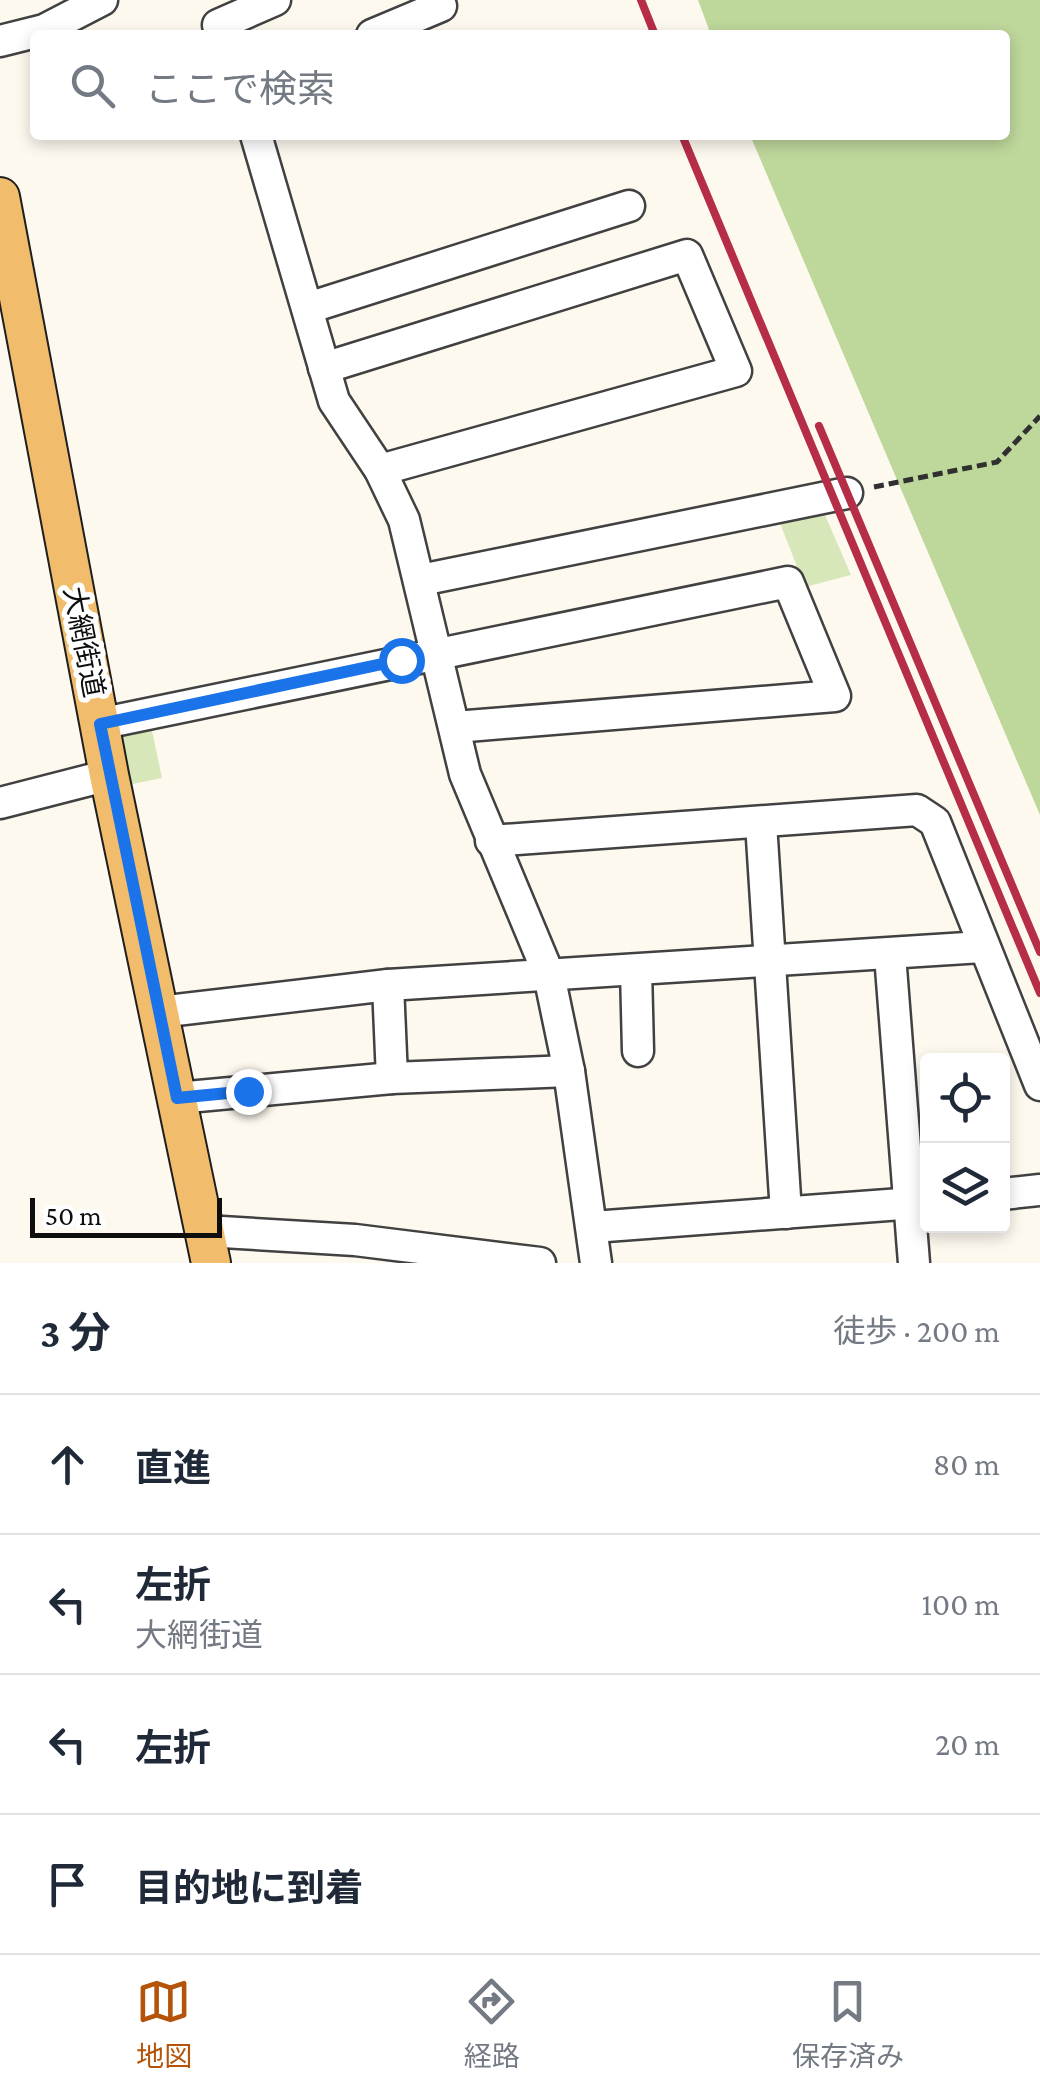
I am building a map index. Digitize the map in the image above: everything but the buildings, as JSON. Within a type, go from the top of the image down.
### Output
[{"type":"main road","name":"大網街道","points":[[0,197],[109,774],[208,1247]]},
{"type":"street","points":[[36,30],[68,21],[102,0]]},
{"type":"street","points":[[217,20],[275,0]]},
{"type":"street","points":[[384,30],[441,6]]},
{"type":"street","points":[[0,40],[30,32]]},
{"type":"street","points":[[258,140],[334,401],[380,470],[404,520],[439,652],[465,774],[549,975],[569,1071],[596,1263]]},
{"type":"street","points":[[308,308],[629,206]]},
{"type":"street","points":[[324,368],[687,255],[736,371],[380,470]]},
{"type":"street","points":[[421,580],[846,493]]},
{"type":"street","points":[[100,724],[788,582],[835,696],[455,728]]},
{"type":"street","points":[[0,803],[109,774]]},
{"type":"street","points":[[491,842],[917,810],[935,822],[1040,1085]]},
{"type":"street","points":[[761,823],[786,1213]]},
{"type":"street","points":[[159,1012],[388,985],[982,946]]},
{"type":"street","points":[[890,955],[918,1203],[914,1263]]},
{"type":"street","points":[[636,970],[638,1051]]},
{"type":"street","points":[[388,985],[392,1078]]},
{"type":"street","points":[[177,1098],[392,1078],[569,1071]]},
{"type":"street","points":[[1010,1193],[1040,1190]]},
{"type":"street","points":[[593,1227],[918,1203]]},
{"type":"street","points":[[208,1247],[355,1240],[540,1263]]},
{"type":"path","points":[[846,493],[997,462],[1040,416]]},
{"type":"green space","points":[[698,0],[1040,0],[1040,815],[752,140],[1010,140],[1010,30],[709,30]]},
{"type":"green space","points":[[822,508],[851,575],[805,587],[778,518]]},
{"type":"green space","points":[[150,721],[162,778],[128,785],[116,734]]},
{"type":"railway","points":[[641,0],[653,30]]},
{"type":"railway","points":[[684,140],[1040,993]]},
{"type":"railway","points":[[819,426],[1040,952]]},
{"type":"route","points":[[248,1091],[177,1098],[100,724],[401,660]]}]
